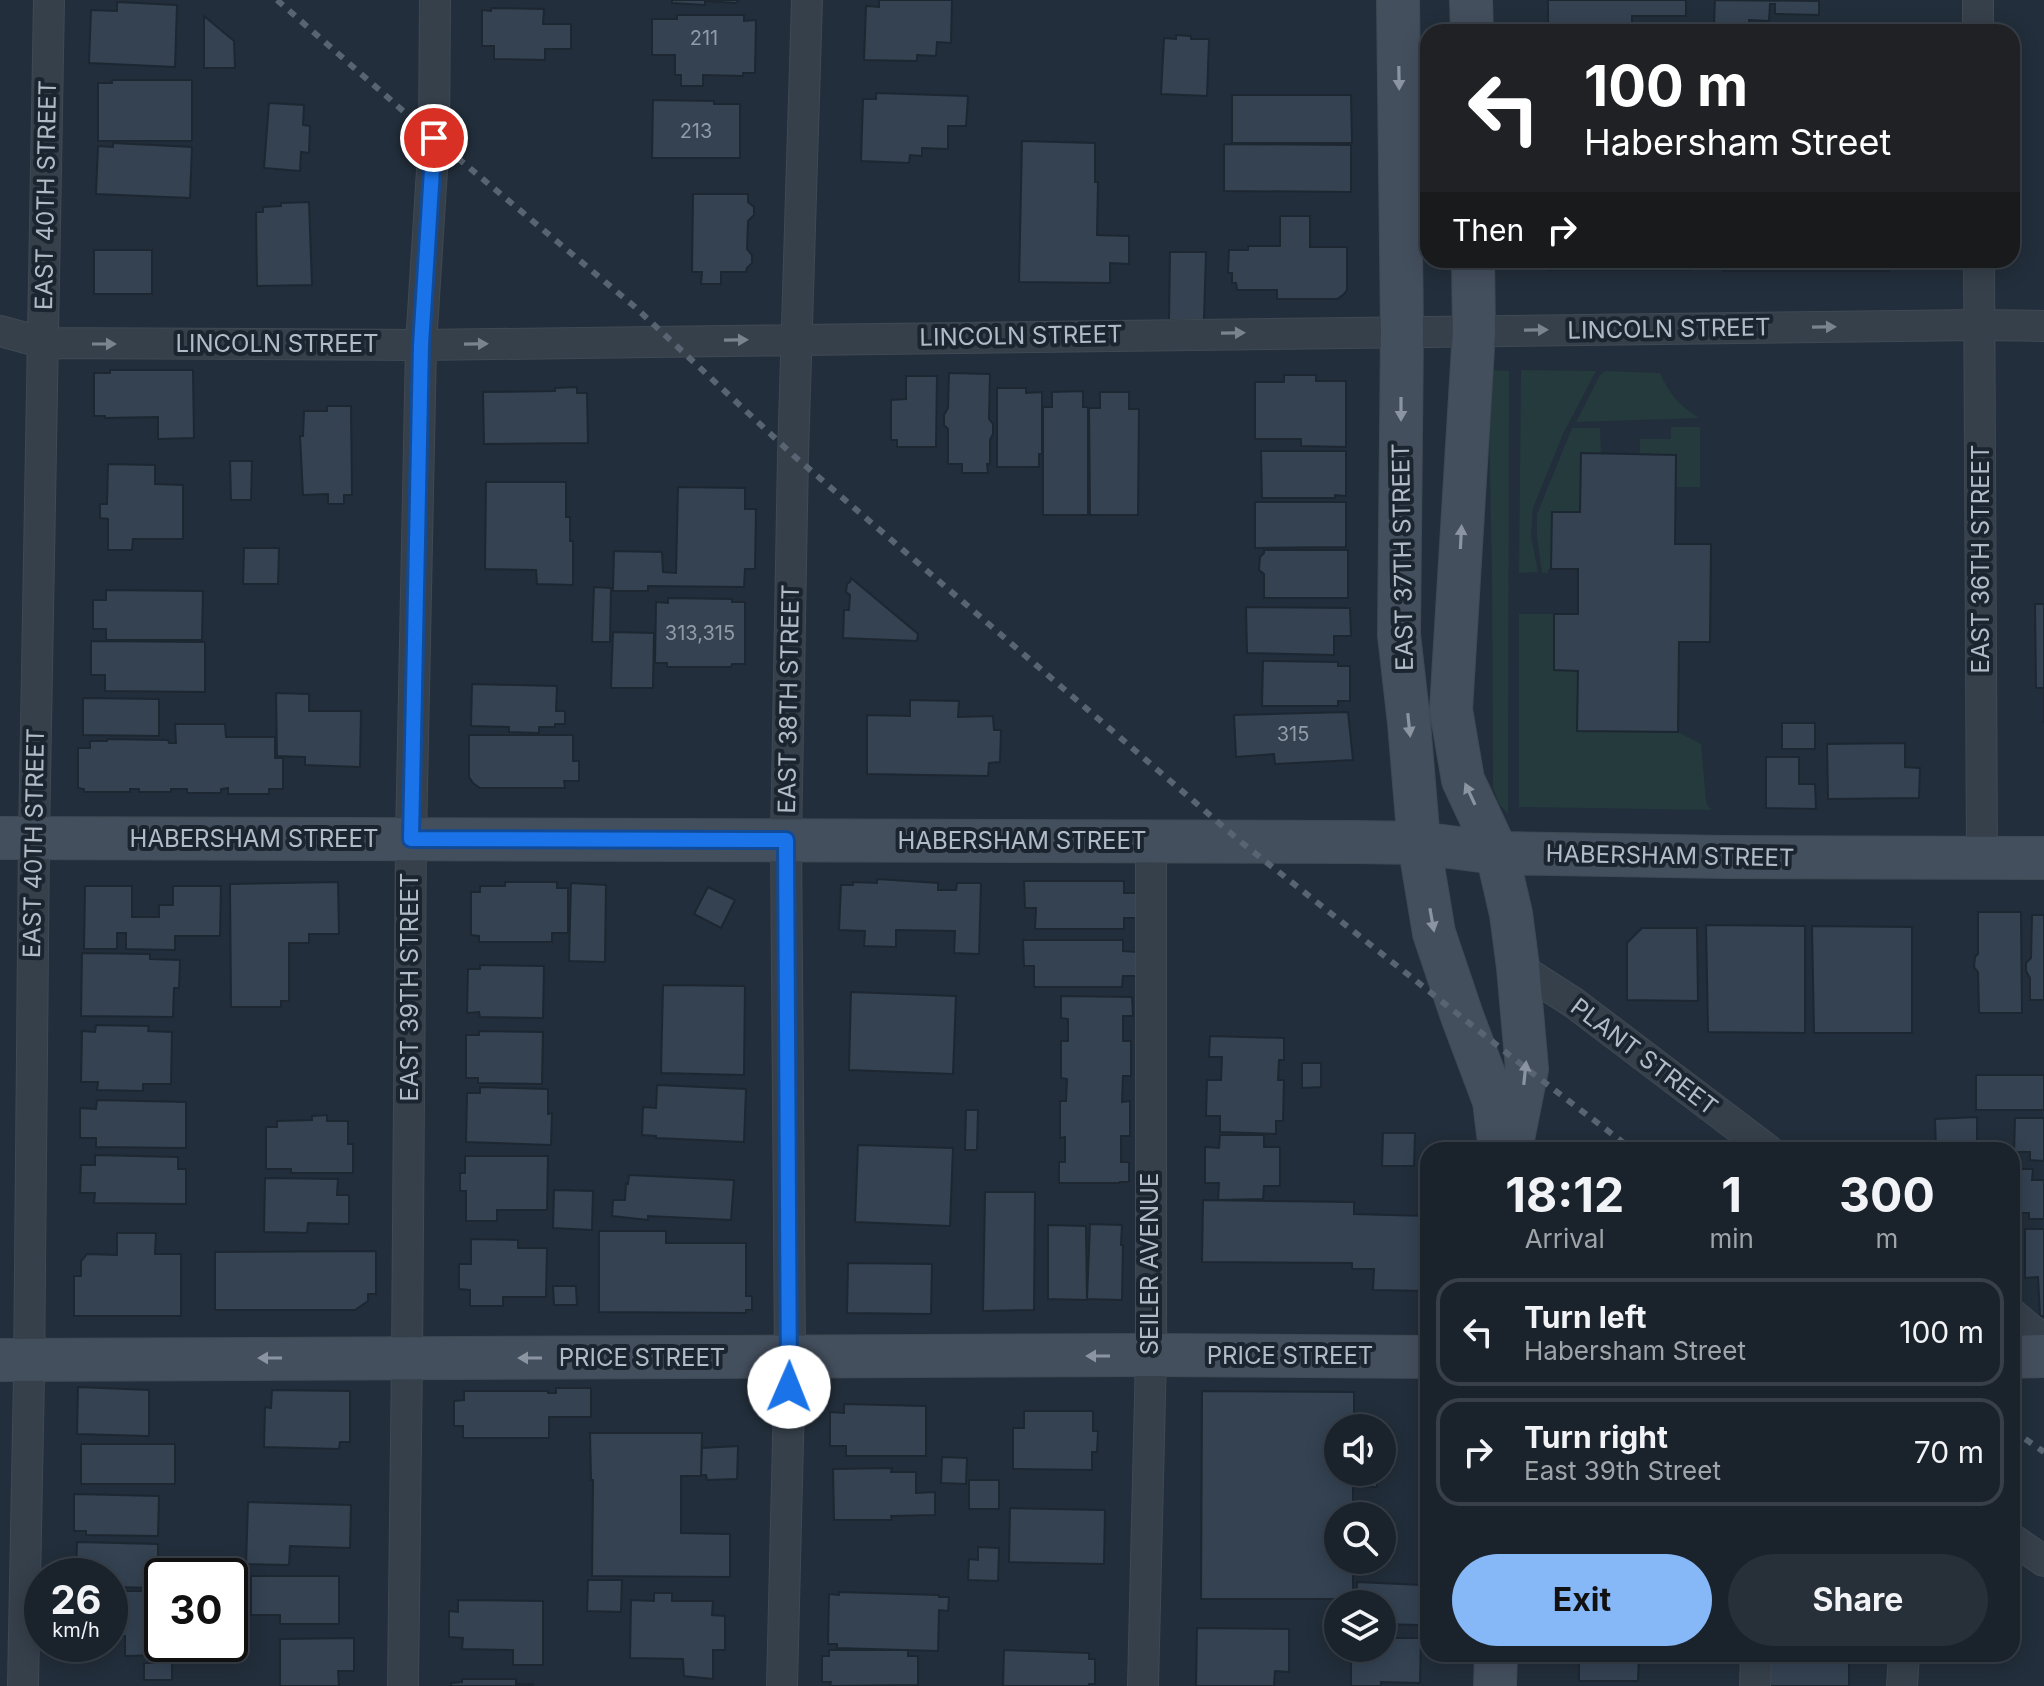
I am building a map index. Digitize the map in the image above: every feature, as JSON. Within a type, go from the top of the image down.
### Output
[{"type":"main road","name":"EAST 37TH STREET","points":[[1398,0],[1402,331],[1399,635],[1419,843],[1434,933],[1494,1101],[1499,1142]]},
{"type":"main road","points":[[1471,0],[1472,24]]},
{"type":"main road","name":"EAST 37TH STREET","points":[[1473,268],[1474,331],[1451,710],[1463,780],[1497,853],[1511,914],[1527,1069],[1513,1142]]},
{"type":"main road","name":"HABERSHAM STREET","points":[[17,838],[1419,843],[1497,853],[2044,858]]},
{"type":"main road","name":"PRICE STREET","points":[[14,1360],[1151,1355],[1420,1357]]},
{"type":"main road","points":[[2020,1357],[2044,1356]]},
{"type":"main road","points":[[1495,1686],[1496,1662]]},
{"type":"street","name":"EAST 40TH STREET","points":[[23,1686],[14,1360],[17,838],[44,343],[49,0]]},
{"type":"street","name":"EAST 39TH STREET","points":[[403,1686],[411,839],[421,345],[434,138],[435,0]]},
{"type":"street","name":"EAST 38TH STREET","points":[[782,1686],[790,1358],[786,840],[796,339],[807,0]]},
{"type":"street","points":[[1978,0],[1978,24]]},
{"type":"street","name":"EAST 36TH STREET","points":[[1979,268],[1982,859]]},
{"type":"street","name":"LINCOLN STREET","points":[[0,331],[44,343],[421,345],[1402,331],[2044,326]]},
{"type":"street","name":"SEILER AVENUE","points":[[1143,1686],[1151,1355],[1151,841]]},
{"type":"street","name":"PLANT STREET","points":[[1518,967],[1574,1003],[1757,1142]]},
{"type":"street","points":[[2020,1320],[2044,1340]]},
{"type":"street","points":[[2020,1544],[2044,1561]]},
{"type":"street","points":[[1755,1686],[1756,1662]]},
{"type":"street","points":[[1902,1686],[1904,1662]]},
{"type":"green space","points":[[1488,370],[1509,371],[1508,814],[1499,804],[1493,788]]},
{"type":"green space","points":[[1521,370],[1596,371],[1563,434],[1533,508],[1531,536],[1538,572],[1519,573]]},
{"type":"green space","points":[[1605,371],[1660,373],[1675,398],[1699,418],[1576,422]]},
{"type":"green space","points":[[1671,427],[1700,427],[1700,487],[1677,487],[1676,455],[1640,454],[1640,439],[1671,439]]},
{"type":"green space","points":[[1572,428],[1600,428],[1601,453],[1581,453],[1580,512],[1552,513],[1551,569],[1548,573],[1542,573],[1537,514]]},
{"type":"green space","points":[[1519,614],[1554,614],[1554,670],[1578,671],[1577,731],[1678,732],[1701,744],[1706,800],[1712,810],[1519,807]]},
{"type":"building","points":[[672,0],[739,0],[736,3],[705,1],[705,5],[672,3]]},
{"type":"building","points":[[879,0],[952,0],[951,43],[937,42],[936,56],[917,55],[917,61],[864,60],[866,6],[879,7]]},
{"type":"building","points":[[1548,0],[1686,0],[1686,16],[1632,16],[1632,24],[1548,24]]},
{"type":"building","points":[[1715,0],[1819,1],[1819,15],[1775,14],[1775,4],[1770,4],[1769,21],[1714,23]]},
{"type":"building","points":[[117,2],[177,5],[175,67],[89,63],[91,10],[117,11]]},
{"type":"building","points":[[491,8],[544,9],[543,24],[571,24],[571,49],[545,49],[545,60],[494,59],[494,46],[482,46],[482,10],[491,11]]},
{"type":"building","points":[[677,15],[744,15],[744,21],[756,20],[755,73],[743,73],[743,76],[703,75],[703,86],[681,86],[681,75],[675,75],[675,55],[652,55],[652,19],[677,19]]},
{"type":"building","points":[[204,16],[234,41],[235,68],[204,68]]},
{"type":"building","points":[[1176,35],[1209,39],[1207,96],[1161,94],[1164,38],[1176,39]]},
{"type":"building","points":[[112,80],[192,80],[192,141],[98,141],[98,83],[112,83]]},
{"type":"building","points":[[876,93],[968,96],[966,126],[948,126],[948,149],[922,148],[922,156],[910,155],[909,163],[861,161],[863,99],[876,99]]},
{"type":"building","points":[[1232,95],[1351,95],[1352,143],[1232,143]]},
{"type":"building","points":[[653,100],[740,104],[740,158],[652,158]]},
{"type":"building","points":[[269,103],[304,105],[303,125],[310,126],[309,153],[301,152],[300,171],[264,168]]},
{"type":"building","points":[[1022,141],[1095,143],[1097,235],[1129,236],[1129,264],[1110,263],[1110,283],[1019,282]]},
{"type":"building","points":[[113,143],[192,147],[190,198],[96,194],[98,146],[113,147]]},
{"type":"building","points":[[1224,144],[1351,145],[1351,192],[1224,191]]},
{"type":"building","points":[[693,194],[748,194],[754,215],[748,221],[747,249],[752,255],[752,263],[746,272],[721,272],[721,284],[701,284],[702,272],[692,272]]},
{"type":"building","points":[[309,202],[312,285],[257,286],[256,212],[263,212],[263,207],[281,206],[281,203]]},
{"type":"building","points":[[1280,216],[1310,216],[1310,247],[1347,247],[1347,290],[1343,295],[1337,299],[1277,299],[1277,290],[1237,290],[1236,283],[1232,283],[1232,273],[1228,273],[1229,250],[1248,250],[1248,246],[1280,246]]},
{"type":"building","points":[[94,250],[152,250],[152,294],[94,294]]},
{"type":"building","points":[[1170,252],[1206,252],[1204,320],[1169,320]]},
{"type":"building","points":[[1548,268],[1691,268],[1691,270]]},
{"type":"building","points":[[1723,268],[1889,268],[1889,271],[1723,271]]},
{"type":"building","points":[[110,370],[193,370],[194,438],[158,439],[158,417],[94,416],[94,373],[110,373]]},
{"type":"building","points":[[949,373],[990,374],[989,419],[993,424],[993,434],[988,473],[962,473],[962,464],[948,464],[948,429],[944,425],[944,415],[948,408]]},
{"type":"building","points":[[1284,375],[1316,375],[1316,381],[1346,381],[1346,447],[1301,446],[1301,439],[1255,439],[1255,382],[1284,382]]},
{"type":"building","points":[[906,376],[937,376],[936,447],[897,447],[897,440],[891,440],[891,400],[906,399]]},
{"type":"building","points":[[577,387],[577,393],[587,393],[588,443],[484,444],[483,392],[555,391],[555,388]]},
{"type":"building","points":[[997,388],[1026,388],[1026,393],[1042,392],[1042,454],[1039,454],[1039,467],[997,467]]},
{"type":"building","points":[[1083,391],[1083,407],[1088,407],[1088,515],[1043,515],[1043,407],[1052,407],[1052,392]]},
{"type":"building","points":[[1100,392],[1129,392],[1129,409],[1139,409],[1138,515],[1090,515],[1089,408],[1100,408]]},
{"type":"building","points":[[327,406],[351,406],[352,495],[344,495],[344,504],[328,504],[328,494],[303,495],[300,436],[303,436],[304,411],[327,411]]},
{"type":"building","points":[[1261,451],[1346,451],[1346,496],[1262,498]]},
{"type":"building","points":[[1581,453],[1676,455],[1675,544],[1711,544],[1710,642],[1679,642],[1678,732],[1577,731],[1578,671],[1554,670],[1554,614],[1578,614],[1578,569],[1551,569],[1552,512],[1580,512]]},
{"type":"building","points":[[230,461],[252,461],[251,500],[231,500]]},
{"type":"building","points":[[108,464],[155,465],[155,484],[183,485],[183,539],[133,539],[132,550],[108,550],[108,519],[100,518],[100,504],[107,504]]},
{"type":"building","points":[[486,482],[566,482],[566,517],[570,517],[570,541],[573,541],[573,585],[537,584],[536,570],[485,569]]},
{"type":"building","points":[[678,487],[745,488],[745,509],[756,509],[755,569],[745,569],[744,587],[648,586],[648,591],[613,591],[614,551],[662,552],[663,572],[676,573]]},
{"type":"building","points":[[1255,502],[1346,502],[1346,547],[1255,548]]},
{"type":"building","points":[[244,548],[279,548],[278,584],[243,584]]},
{"type":"building","points":[[1264,550],[1348,550],[1348,598],[1264,598],[1264,574],[1259,570]]},
{"type":"building","points":[[851,578],[918,634],[917,641],[843,638],[844,610],[849,610],[847,584]]},
{"type":"building","points":[[594,587],[611,588],[610,642],[592,642]]},
{"type":"building","points":[[106,590],[203,591],[202,640],[106,640],[106,629],[93,629],[93,600],[106,600]]},
{"type":"building","points":[[668,598],[745,602],[745,664],[732,664],[731,667],[667,667],[667,663],[655,663],[656,602],[668,603]]},
{"type":"building","points":[[2035,604],[2044,604],[2044,688],[2036,688]]},
{"type":"building","points":[[1246,607],[1350,608],[1351,636],[1334,636],[1334,655],[1247,653]]},
{"type":"building","points":[[613,632],[654,633],[653,688],[611,688]]},
{"type":"building","points":[[91,641],[205,642],[205,692],[105,691],[105,675],[91,675]]},
{"type":"building","points":[[1263,661],[1338,662],[1338,666],[1350,666],[1350,701],[1338,701],[1338,706],[1262,706]]},
{"type":"building","points":[[472,684],[557,686],[556,711],[565,711],[565,724],[539,727],[539,733],[509,732],[509,727],[471,726]]},
{"type":"building","points":[[276,693],[309,694],[309,711],[361,711],[360,767],[305,765],[305,757],[277,756]]},
{"type":"building","points":[[83,698],[159,699],[159,736],[83,735]]},
{"type":"building","points":[[910,700],[959,701],[958,717],[993,716],[994,730],[1001,730],[1000,762],[989,763],[988,776],[867,774],[867,715],[910,716]]},
{"type":"building","points":[[1348,712],[1353,760],[1275,764],[1274,754],[1236,757],[1234,715]]},
{"type":"building","points":[[1782,723],[1815,723],[1815,749],[1782,749]]},
{"type":"building","points":[[175,724],[225,724],[226,737],[275,737],[275,758],[283,758],[283,789],[269,789],[269,794],[228,794],[228,788],[221,789],[221,793],[187,793],[187,789],[171,789],[171,792],[130,789],[130,792],[84,792],[84,789],[78,788],[78,748],[90,748],[90,741],[107,739],[168,740],[169,743],[176,743]]},
{"type":"building","points":[[469,735],[573,735],[573,761],[579,761],[579,781],[564,781],[565,788],[480,788],[469,777]]},
{"type":"building","points":[[1905,743],[1905,767],[1920,768],[1919,798],[1828,799],[1827,744]]},
{"type":"building","points":[[1766,757],[1799,757],[1799,784],[1815,784],[1816,809],[1766,808]]},
{"type":"building","points":[[877,879],[938,883],[938,890],[956,890],[957,883],[981,883],[979,954],[954,953],[955,931],[896,930],[896,947],[864,946],[865,931],[839,930],[841,885],[877,883]]},
{"type":"building","points":[[1024,881],[1124,881],[1124,893],[1139,893],[1139,918],[1124,918],[1124,929],[1035,929],[1036,908],[1025,908]]},
{"type":"building","points":[[338,882],[339,934],[309,934],[309,943],[289,943],[289,1001],[281,1001],[281,1007],[231,1007],[230,884]]},
{"type":"building","points":[[505,882],[557,882],[557,888],[568,888],[568,933],[552,933],[552,942],[479,942],[479,936],[471,935],[471,892],[480,892],[480,886],[505,886]]},
{"type":"building","points":[[571,883],[606,885],[605,962],[569,961]]},
{"type":"building","points":[[85,886],[132,886],[132,917],[159,917],[159,905],[173,905],[173,886],[221,886],[220,936],[175,936],[175,950],[126,949],[126,933],[117,933],[117,949],[84,949]]},
{"type":"building","points":[[708,887],[735,900],[721,928],[694,914]]},
{"type":"building","points":[[1978,912],[2021,912],[2022,1013],[1979,1013],[1978,972],[1974,967],[1978,954]]},
{"type":"building","points":[[2032,915],[2044,915],[2044,1000],[2030,1000],[2026,963],[2031,958]]},
{"type":"building","points":[[1706,925],[1805,926],[1805,1033],[1708,1032]]},
{"type":"building","points":[[1812,926],[1912,927],[1912,1033],[1814,1033]]},
{"type":"building","points":[[1642,928],[1697,928],[1698,1001],[1627,1000],[1627,943]]},
{"type":"building","points":[[1023,940],[1123,940],[1123,951],[1138,952],[1138,976],[1123,976],[1122,987],[1034,987],[1034,966],[1024,966]]},
{"type":"building","points":[[82,953],[150,954],[150,959],[180,960],[179,988],[174,988],[173,1017],[81,1016]]},
{"type":"building","points":[[480,965],[544,966],[543,1018],[480,1017],[479,1012],[467,1013],[468,969],[480,969]]},
{"type":"building","points":[[663,985],[745,986],[744,1075],[661,1073]]},
{"type":"building","points":[[851,992],[956,996],[953,1074],[849,1070]]},
{"type":"building","points":[[1061,996],[1132,997],[1133,1016],[1123,1016],[1123,1041],[1131,1041],[1131,1076],[1123,1076],[1122,1102],[1130,1101],[1130,1136],[1121,1136],[1121,1162],[1129,1162],[1129,1182],[1059,1183],[1059,1162],[1065,1162],[1065,1137],[1060,1138],[1060,1101],[1066,1101],[1067,1079],[1061,1078],[1061,1041],[1068,1041],[1068,1019],[1061,1018]]},
{"type":"building","points":[[96,1025],[149,1026],[148,1031],[172,1032],[171,1084],[143,1084],[143,1091],[97,1090],[98,1082],[81,1082],[82,1031],[95,1032]]},
{"type":"building","points":[[479,1031],[543,1032],[542,1084],[478,1083],[478,1078],[466,1078],[466,1035],[479,1035]]},
{"type":"building","points":[[1210,1036],[1284,1038],[1284,1060],[1279,1060],[1278,1080],[1284,1080],[1283,1121],[1276,1121],[1276,1134],[1220,1132],[1220,1116],[1206,1116],[1207,1080],[1221,1080],[1222,1057],[1209,1057]]},
{"type":"building","points":[[1302,1063],[1321,1063],[1321,1087],[1302,1088]]},
{"type":"building","points":[[1976,1075],[2044,1075],[2044,1110],[1976,1110]]},
{"type":"building","points":[[657,1085],[746,1089],[744,1142],[642,1135],[643,1107],[656,1108]]},
{"type":"building","points":[[480,1087],[548,1089],[548,1114],[552,1113],[551,1145],[466,1142],[467,1093],[480,1093]]},
{"type":"building","points":[[97,1100],[186,1102],[186,1148],[96,1147],[96,1138],[80,1138],[80,1108],[96,1109]]},
{"type":"building","points":[[966,1110],[978,1110],[977,1150],[965,1150]]},
{"type":"building","points":[[327,1115],[327,1121],[348,1121],[348,1144],[353,1144],[353,1173],[291,1173],[291,1169],[266,1169],[266,1127],[277,1127],[277,1121],[312,1120],[312,1116]]},
{"type":"building","points":[[1977,1117],[1977,1142],[1936,1142],[1935,1119]]},
{"type":"building","points":[[2015,1118],[2044,1118],[2044,1161],[2030,1160],[2030,1152],[2020,1152],[2020,1142],[2014,1142]]},
{"type":"building","points":[[1383,1133],[1415,1133],[1414,1166],[1382,1166]]},
{"type":"building","points":[[1220,1135],[1264,1135],[1264,1147],[1280,1147],[1280,1186],[1264,1186],[1263,1199],[1218,1200],[1219,1183],[1205,1183],[1205,1147],[1219,1148]]},
{"type":"building","points":[[858,1145],[953,1148],[950,1226],[855,1222]]},
{"type":"building","points":[[95,1155],[178,1157],[178,1169],[186,1169],[186,1204],[94,1203],[95,1193],[80,1193],[81,1165],[95,1165]]},
{"type":"building","points":[[465,1156],[548,1156],[547,1210],[497,1210],[497,1221],[466,1221],[466,1191],[460,1191],[460,1173],[465,1173]]},
{"type":"building","points":[[2020,1169],[2033,1169],[2032,1180],[2044,1180],[2044,1219],[2029,1219],[2029,1213],[2020,1213]]},
{"type":"building","points":[[629,1175],[734,1180],[731,1220],[648,1216],[648,1220],[612,1216],[613,1200],[625,1200]]},
{"type":"building","points":[[265,1178],[338,1179],[337,1195],[349,1195],[349,1224],[308,1223],[307,1233],[264,1232]]},
{"type":"building","points":[[554,1190],[593,1191],[592,1230],[553,1228]]},
{"type":"building","points":[[985,1192],[1035,1192],[1034,1310],[983,1311]]},
{"type":"building","points":[[1203,1200],[1354,1202],[1354,1214],[1420,1216],[1420,1291],[1373,1290],[1374,1269],[1352,1269],[1352,1263],[1202,1262]]},
{"type":"building","points":[[1090,1224],[1122,1225],[1122,1300],[1087,1299]]},
{"type":"building","points":[[1048,1225],[1086,1226],[1087,1300],[1048,1299]]},
{"type":"building","points":[[2025,1229],[2044,1229],[2044,1316],[2040,1316],[2038,1277],[2025,1278]]},
{"type":"building","points":[[599,1231],[666,1231],[666,1243],[746,1243],[746,1296],[752,1296],[752,1310],[746,1310],[746,1313],[599,1312]]},
{"type":"building","points":[[117,1233],[156,1233],[155,1254],[181,1254],[181,1316],[74,1316],[74,1276],[81,1276],[81,1261],[87,1254],[117,1255]]},
{"type":"building","points":[[471,1239],[518,1240],[518,1248],[547,1248],[546,1297],[503,1297],[503,1306],[470,1306],[470,1290],[459,1289],[459,1264],[471,1264]]},
{"type":"building","points":[[376,1251],[376,1294],[368,1294],[368,1301],[355,1310],[215,1310],[215,1252]]},
{"type":"building","points":[[848,1263],[932,1264],[931,1314],[847,1313]]},
{"type":"building","points":[[553,1286],[576,1286],[577,1305],[554,1305]]},
{"type":"building","points":[[78,1387],[149,1390],[149,1436],[77,1434]]},
{"type":"building","points":[[556,1388],[591,1388],[591,1417],[549,1417],[549,1438],[463,1438],[463,1426],[454,1426],[454,1401],[464,1400],[464,1391],[556,1393]]},
{"type":"building","points":[[272,1390],[350,1391],[350,1442],[340,1442],[339,1449],[264,1447],[265,1407],[271,1408]]},
{"type":"building","points":[[1202,1391],[1354,1392],[1354,1414],[1324,1414],[1324,1486],[1377,1486],[1353,1487],[1353,1502],[1324,1502],[1324,1574],[1353,1574],[1353,1590],[1324,1590],[1324,1599],[1201,1599]]},
{"type":"building","points":[[844,1404],[926,1406],[926,1456],[846,1456],[846,1446],[830,1446],[830,1412],[844,1413]]},
{"type":"building","points":[[1024,1411],[1093,1411],[1093,1431],[1098,1431],[1097,1452],[1092,1452],[1092,1470],[1013,1469],[1013,1428],[1024,1428]]},
{"type":"building","points":[[590,1433],[702,1433],[701,1476],[681,1476],[681,1533],[730,1534],[730,1577],[592,1576]]},
{"type":"building","points":[[81,1444],[175,1444],[175,1484],[81,1484]]},
{"type":"building","points":[[738,1446],[737,1479],[707,1480],[706,1475],[701,1475],[702,1448]]},
{"type":"building","points":[[942,1457],[967,1458],[966,1484],[941,1483]]},
{"type":"building","points":[[892,1468],[891,1472],[916,1472],[916,1493],[935,1492],[935,1515],[891,1516],[892,1520],[834,1520],[833,1469]]},
{"type":"building","points":[[969,1480],[999,1480],[999,1509],[969,1509]]},
{"type":"building","points":[[74,1494],[159,1496],[158,1536],[86,1535],[86,1531],[74,1531]]},
{"type":"building","points":[[248,1502],[351,1505],[350,1548],[290,1546],[289,1565],[248,1564]]},
{"type":"building","points":[[1010,1508],[1105,1510],[1104,1564],[1009,1562]]},
{"type":"building","points":[[77,1542],[158,1544],[158,1558],[144,1558],[144,1588],[128,1587],[128,1558],[77,1558]]},
{"type":"building","points":[[978,1547],[999,1548],[998,1581],[968,1580],[969,1559],[978,1560]]},
{"type":"building","points":[[251,1576],[339,1576],[339,1624],[280,1624],[280,1615],[251,1615]]},
{"type":"building","points":[[588,1580],[622,1580],[621,1612],[587,1611]]},
{"type":"building","points":[[1357,1582],[1420,1585],[1420,1625],[1396,1624],[1396,1590],[1357,1590]]},
{"type":"building","points":[[128,1591],[144,1591],[144,1655],[128,1656]]},
{"type":"building","points":[[839,1592],[949,1597],[948,1611],[939,1610],[938,1651],[837,1648],[837,1644],[828,1644],[829,1594],[839,1595]]},
{"type":"building","points":[[654,1593],[672,1593],[672,1601],[713,1601],[712,1615],[725,1616],[725,1650],[713,1650],[713,1679],[684,1676],[683,1659],[630,1658],[631,1600],[654,1601]]},
{"type":"building","points":[[458,1600],[543,1601],[543,1665],[513,1665],[513,1650],[462,1649],[463,1638],[449,1637],[449,1611],[458,1612]]},
{"type":"building","points":[[1197,1628],[1289,1629],[1289,1672],[1275,1671],[1274,1686],[1196,1686]]},
{"type":"building","points":[[354,1638],[354,1671],[338,1671],[339,1686],[280,1686],[280,1639]]},
{"type":"building","points":[[1396,1638],[1420,1638],[1420,1683],[1381,1682],[1381,1686],[1351,1686],[1351,1662],[1396,1662]]},
{"type":"building","points":[[829,1650],[908,1650],[908,1656],[918,1656],[918,1685],[830,1686],[831,1682],[822,1682],[822,1656],[829,1656]]},
{"type":"building","points":[[1004,1650],[1089,1653],[1089,1659],[1095,1659],[1095,1684],[1003,1686]]},
{"type":"building","points":[[1579,1662],[1639,1662],[1638,1681],[1579,1681]]},
{"type":"building","points":[[1764,1662],[1849,1662],[1849,1686],[1764,1686]]},
{"type":"building","points":[[144,1663],[172,1663],[172,1680],[144,1680]]},
{"type":"building","points":[[462,1679],[516,1679],[516,1684],[533,1686],[451,1686],[451,1683],[462,1682]]},
{"type":"railway","points":[[277,0],[434,138],[635,307],[793,455],[1241,842],[1623,1142]]},
{"type":"railway","points":[[2020,1436],[2044,1452]]},
{"type":"route","points":[[434,138],[421,345],[411,839],[786,840],[789,1387]]}]
